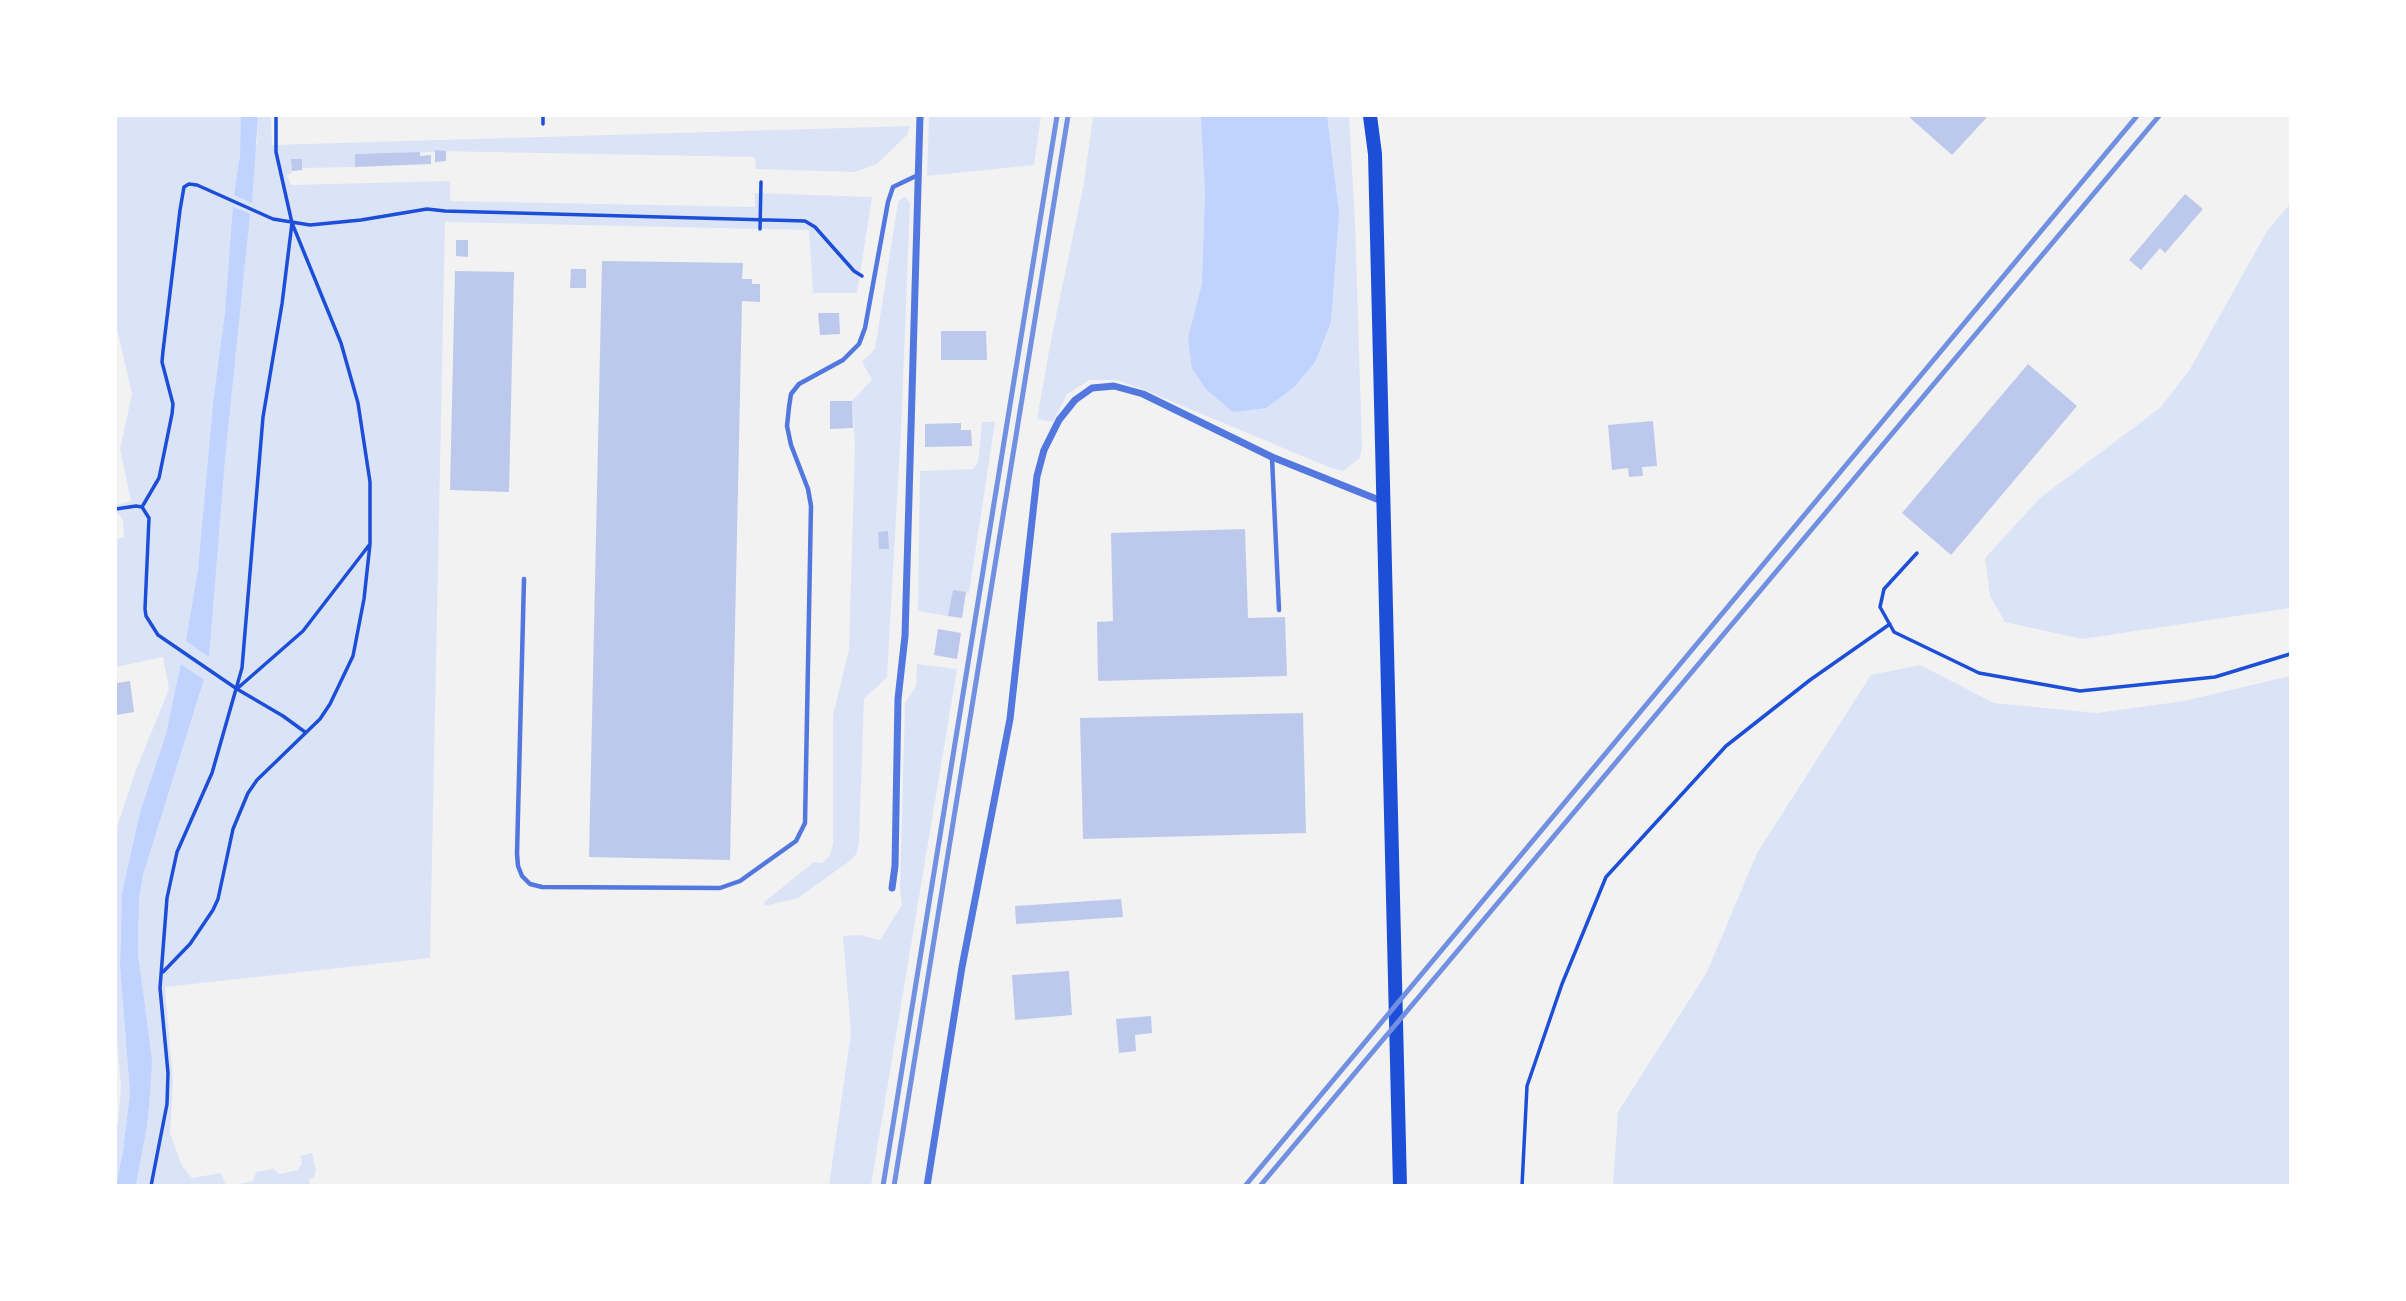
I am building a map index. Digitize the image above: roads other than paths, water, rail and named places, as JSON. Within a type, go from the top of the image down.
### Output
[{"type":"main road","points":[[1370,116],[1376,154],[1400,1185]]},
{"type":"street","points":[[892,888],[895,866],[898,699],[905,636],[920,116]]},
{"type":"street","points":[[928,1185],[962,967],[1010,719],[1037,476],[1044,450],[1059,420],[1075,400],[1092,388],[1114,386],[1143,394],[1272,457],[1385,502]]},
{"type":"lane","points":[[524,579],[517,854],[522,876],[530,884],[542,887],[720,888],[740,881],[796,841],[805,823],[811,520],[808,489],[791,445],[787,426],[791,394],[799,384],[844,360],[859,344],[865,328],[893,187],[918,175]]},
{"type":"lane","points":[[1272,457],[1279,610]]},
{"type":"water","points":[[241,116],[258,116],[252,203],[234,195],[240,156]]},
{"type":"water","points":[[1201,116],[1327,116],[1339,213],[1331,322],[1315,362],[1293,388],[1266,408],[1233,412],[1205,388],[1192,368],[1188,338],[1202,284],[1205,194]]},
{"type":"water","points":[[233,207],[250,214],[225,458],[209,657],[186,641],[198,570],[213,404],[225,313]]},
{"type":"water","points":[[181,664],[204,680],[143,875],[139,900],[138,954],[152,1061],[150,1095],[136,1185],[116,1185],[130,1093],[120,966],[122,893],[140,812],[166,734]]},
{"type":"railway","points":[[883,1186],[1057,116]]},
{"type":"railway","points":[[894,1186],[1068,116]]},
{"type":"railway","points":[[1245,1186],[2137,116]]},
{"type":"railway","points":[[1260,1186],[2159,116]]}]
